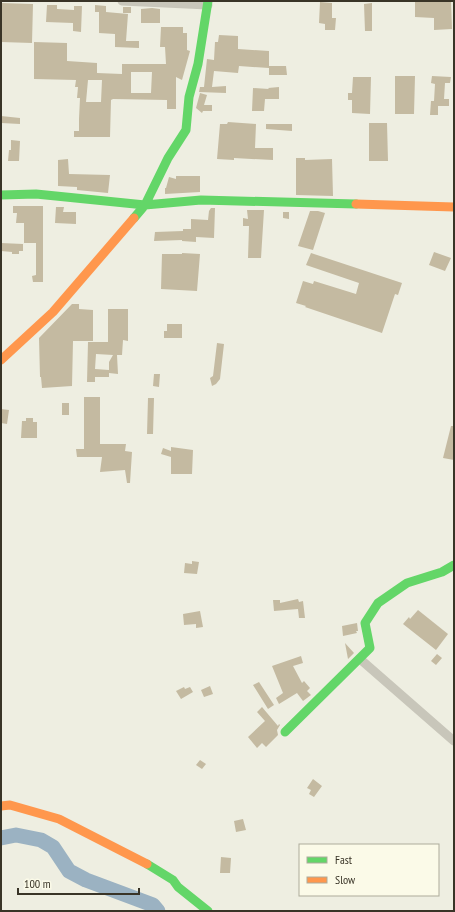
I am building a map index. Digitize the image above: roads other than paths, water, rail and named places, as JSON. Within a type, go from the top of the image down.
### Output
[{"type":"street","points":[[1,360],[53,312],[145,205],[168,158],[186,130],[189,97],[198,64],[208,3],[122,1]]},
{"type":"street","points":[[1,195],[36,194],[145,205],[201,200],[454,207]]},
{"type":"street","points":[[285,732],[370,648],[365,623],[378,603],[407,583],[442,572],[454,565]]},
{"type":"street","points":[[360,659],[454,741]]},
{"type":"street","points":[[1,806],[10,805],[59,819],[158,870],[173,880],[178,887],[208,911]]},
{"type":"waterway","points":[[1,838],[16,835],[41,840],[53,847],[69,871],[86,880],[153,905],[158,911]]}]
